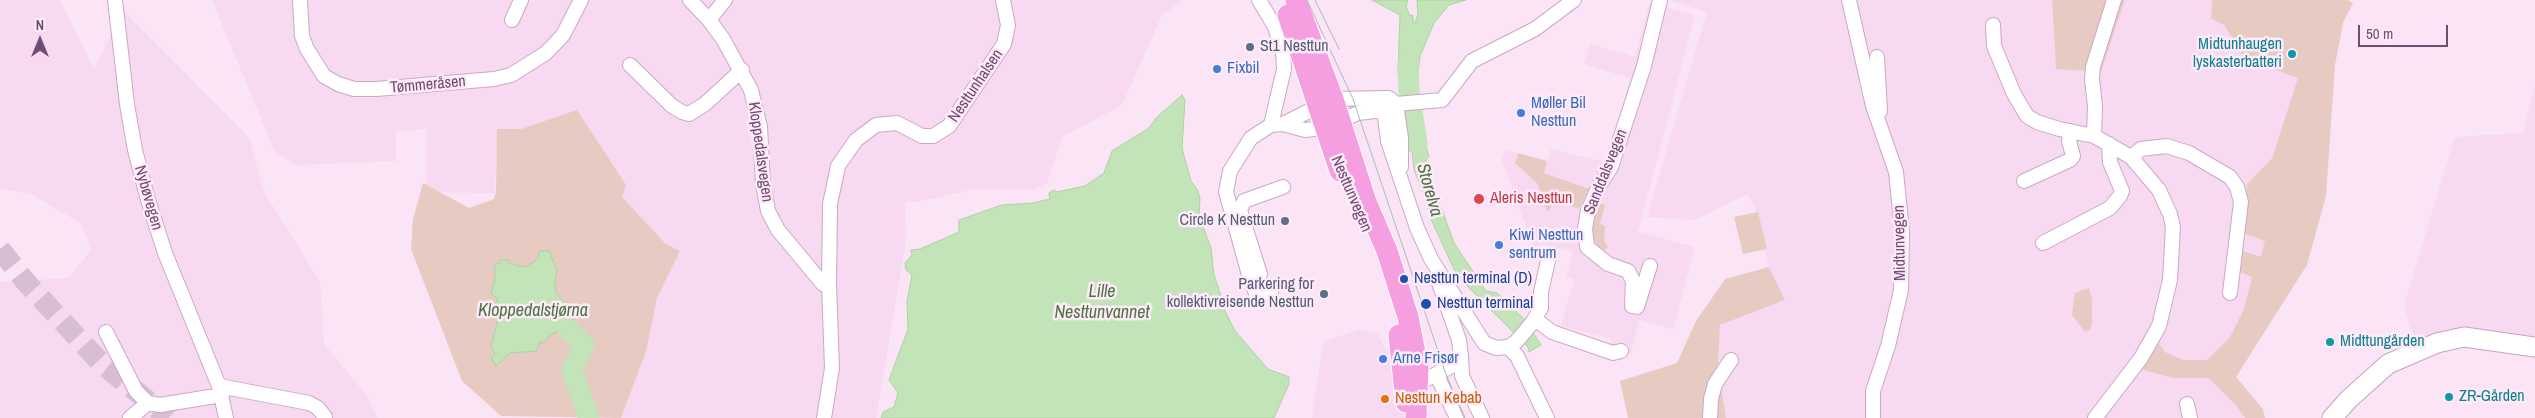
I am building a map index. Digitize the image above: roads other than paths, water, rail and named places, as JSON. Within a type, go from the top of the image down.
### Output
[{"type":"main road","name":"Nesttunvegen","points":[[1284,0],[1326,102]]},
{"type":"main road","name":"Nesttunvegen","points":[[1296,0],[1356,213],[1372,244],[1396,315],[1425,381],[1407,418]]},
{"type":"main road","name":"Nesttunvegen","points":[[1332,125],[1387,251],[1425,381],[1416,418]]},
{"type":"street","name":"Nybøvegen","points":[[115,0],[121,68],[135,150],[148,200],[165,253],[220,391],[226,418]]},
{"type":"street","name":"Tømmeråsen","points":[[300,0],[302,36],[307,50],[324,76],[338,84],[354,89],[376,89],[494,79],[511,75],[546,53],[563,35],[582,0]]},
{"type":"street","points":[[512,20],[521,0]]},
{"type":"street","name":"Kloppedalsvegen","points":[[690,0],[710,20],[742,70],[756,107],[763,151],[765,200],[768,211],[778,230],[823,284],[829,285]]},
{"type":"street","points":[[710,20],[725,0]]},
{"type":"street","name":"Nesttunhalsen","points":[[829,285],[830,204],[838,166],[856,140],[876,125],[897,123],[922,136],[933,136],[949,126],[1004,44],[1008,25],[1003,0]]},
{"type":"street","points":[[1259,0],[1275,27],[1283,53],[1284,69],[1277,124]]},
{"type":"street","points":[[1277,124],[1305,130],[1332,125],[1358,113],[1442,100],[1472,62],[1480,55],[1534,29],[1574,0]]},
{"type":"street","name":"Sanddalsvegen","points":[[1650,266],[1637,307],[1632,306],[1633,281],[1628,271],[1608,264],[1587,247],[1585,229],[1588,211],[1599,186],[1611,167],[1620,140],[1644,66],[1660,0]]},
{"type":"street","name":"Midtunvegen","points":[[1848,0],[1879,128],[1896,172],[1902,231],[1903,266],[1895,318],[1873,391],[1873,418]]},
{"type":"street","points":[[2094,136],[2093,67],[2114,0]]},
{"type":"street","points":[[1993,25],[1994,46],[2023,110],[2037,122],[2094,136],[2131,157],[2159,190],[2170,214],[2173,227],[2170,280],[2161,318],[2150,343],[2095,418]]},
{"type":"street","name":"Midtunvegen","points":[[1877,57],[1880,102],[1879,128]]},
{"type":"street","points":[[630,65],[672,106],[689,114],[705,104],[742,70]]},
{"type":"street","points":[[1260,274],[1228,204],[1227,181],[1241,151],[1251,138],[1326,102],[1389,98],[1394,106],[1388,140],[1401,175],[1408,205],[1431,259],[1459,340],[1462,376],[1482,418]]},
{"type":"street","points":[[2024,180],[2070,160],[2073,156],[2068,141],[2071,131]]},
{"type":"street","points":[[2043,243],[2110,208],[2120,196],[2122,191],[2110,162],[2109,144]]},
{"type":"street","points":[[2131,157],[2141,149],[2167,146],[2188,153],[2230,177],[2237,187],[2241,202],[2230,293]]},
{"type":"street","points":[[1271,292],[1257,296],[1240,210],[1244,202],[1282,187]]},
{"type":"street","points":[[1431,259],[1484,343],[1496,348],[1512,344],[1537,322],[1549,256]]},
{"type":"street","points":[[824,418],[832,368],[829,285]]},
{"type":"street","points":[[1537,322],[1552,332],[1583,344],[1613,354],[1616,349]]},
{"type":"street","points":[[106,332],[136,392],[148,403],[160,405],[220,391],[310,403],[318,408],[325,417]]},
{"type":"street","points":[[2332,418],[2349,399],[2388,364],[2437,343],[2464,337],[2535,347]]},
{"type":"street","points":[[1512,344],[1547,418]]},
{"type":"street","points":[[1457,418],[1425,381],[1450,367],[1461,356]]},
{"type":"street","points":[[1710,418],[1711,399],[1715,384],[1731,360]]},
{"type":"street","points":[[130,418],[148,403]]},
{"type":"water","points":[[1372,0],[1408,0],[1406,7],[1410,16],[1413,15],[1413,23],[1415,23],[1418,14],[1417,0],[1466,0],[1449,5],[1434,23],[1420,56],[1416,90],[1404,91],[1398,73],[1400,15]]},
{"type":"water","name":"Lille Nesttunvannet","points":[[1182,95],[1185,100],[1182,148],[1191,181],[1197,189],[1200,198],[1199,216],[1211,248],[1214,275],[1222,305],[1235,331],[1268,369],[1289,377],[1289,384],[1274,418],[881,418],[883,412],[894,407],[898,393],[889,380],[908,329],[907,301],[912,275],[906,270],[905,263],[912,255],[911,250],[920,249],[959,232],[959,220],[1002,205],[1032,203],[1050,199],[1049,193],[1054,190],[1057,192],[1085,186],[1104,173],[1112,151],[1149,128],[1156,118]]},
{"type":"water","points":[[1412,115],[1420,115],[1420,135],[1425,142],[1429,157],[1426,159],[1426,166],[1454,243],[1486,291],[1497,293],[1525,320],[1541,345],[1529,352],[1528,347],[1463,282],[1454,269],[1429,215],[1427,202],[1414,170],[1409,119]]},
{"type":"water","name":"Kloppedalstjørna","points":[[540,251],[549,251],[557,270],[556,293],[570,307],[574,316],[572,326],[550,335],[545,342],[540,342],[536,351],[510,353],[496,366],[491,357],[495,353],[491,347],[498,318],[503,312],[502,309],[496,310],[494,306],[498,299],[491,294],[495,279],[495,264],[500,263],[501,260],[508,260],[509,264],[516,264],[520,267],[528,266],[538,259]]},
{"type":"waterway","name":"Storelva","points":[[1408,63],[1409,90],[1417,144]]},
{"type":"waterway","points":[[568,329],[584,345],[572,370],[589,418]]},
{"type":"tunnel","points":[[0,249],[25,281],[101,363],[169,418]]},
{"type":"tram line","points":[[1307,0],[1353,99],[1444,369],[1464,418]]},
{"type":"tram line","points":[[1315,0],[1339,49]]},
{"type":"place","name":"St1 Nesttun","points":[[1250,47]]},
{"type":"place","name":"Midtunhaugen lyskasterbatteri","points":[[2292,54]]},
{"type":"place","name":"Fixbil","points":[[1217,69]]},
{"type":"place","name":"Møller Bil Nesttun","points":[[1521,113]]},
{"type":"place","name":"Aleris Nesttun","points":[[1479,199]]},
{"type":"place","name":"Circle K Nesttun","points":[[1285,221]]},
{"type":"place","name":"Kiwi Nesttun sentrum","points":[[1499,245]]},
{"type":"place","name":"Nesttun terminal (D)","points":[[1404,279]]},
{"type":"place","name":"Parkering for kollektivreisende Nesttun","points":[[1324,294]]},
{"type":"place","name":"Nesttun terminal","points":[[1426,304]]},
{"type":"place","name":"Midttungården","points":[[2330,342]]},
{"type":"place","name":"Arne Frisør","points":[[1383,359]]},
{"type":"place","name":"ZR-Gården","points":[[2449,397]]},
{"type":"place","name":"Nesttun Kebab","points":[[1385,399]]}]
